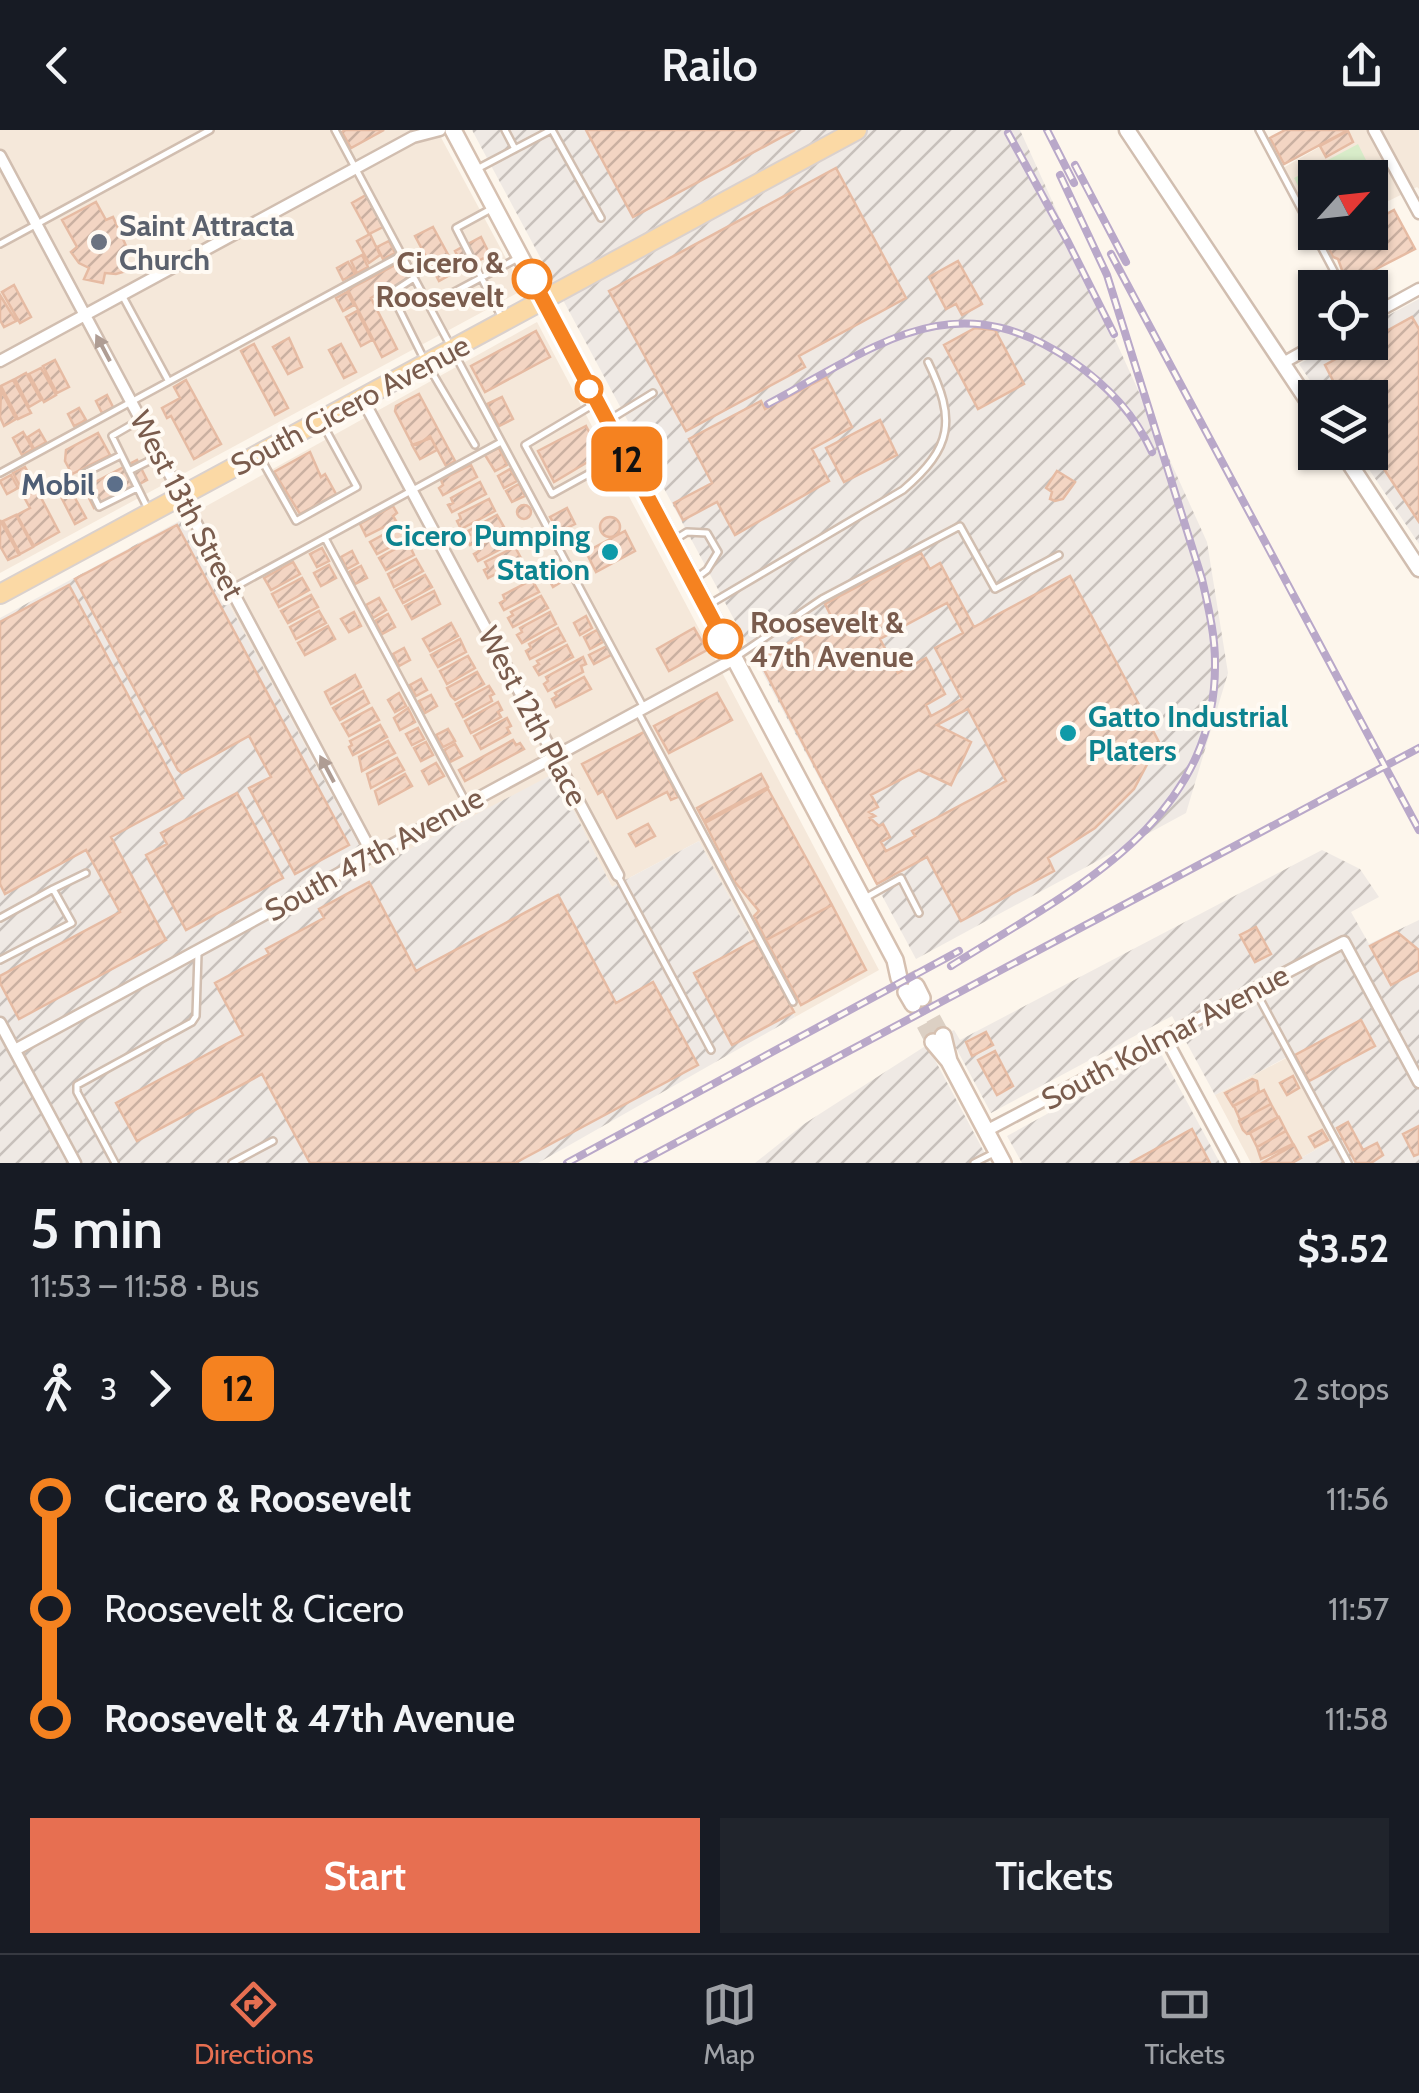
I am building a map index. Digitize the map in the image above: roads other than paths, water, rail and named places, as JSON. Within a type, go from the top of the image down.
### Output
[{"type":"main road","points":[[453,130],[862,900],[895,960],[905,966],[911,989]]},
{"type":"main road","name":"South Cicero Avenue","points":[[0,594],[858,130]]},
{"type":"main road","points":[[938,1039],[948,1046],[949,1061],[1000,1157]]},
{"type":"street","points":[[0,361],[414,137],[440,130]]},
{"type":"street","points":[[1127,130],[1298,387]]},
{"type":"street","points":[[1374,130],[1419,214]]},
{"type":"street","name":"West 13th Street","points":[[0,156],[373,855]]},
{"type":"street","points":[[1388,306],[1419,289]]},
{"type":"street","points":[[1282,363],[1298,354]]},
{"type":"street","name":"West 12th Place","points":[[362,398],[618,876]]},
{"type":"street","points":[[1354,470],[1419,569]]},
{"type":"street","name":"South 47th Avenue","points":[[14,1050],[734,659]]},
{"type":"street","name":"South Kolmar Avenue","points":[[986,1132],[1344,942],[1419,1082]]},
{"type":"street","points":[[0,1023],[75,1163]]},
{"type":"street","points":[[1165,1037],[1232,1163]]},
{"type":"lane","points":[[0,244],[210,130]]},
{"type":"lane","points":[[335,130],[794,1002]]},
{"type":"lane","points":[[505,130],[515,149]]},
{"type":"lane","points":[[474,170],[552,130],[601,218]]},
{"type":"lane","points":[[1259,130],[1333,270]]},
{"type":"lane","points":[[494,207],[456,228],[504,321]]},
{"type":"lane","points":[[0,473],[402,255]]},
{"type":"lane","points":[[429,305],[520,257]]},
{"type":"lane","points":[[414,278],[391,292],[426,363],[475,446]]},
{"type":"lane","points":[[122,295],[169,382]]},
{"type":"lane","points":[[706,606],[903,490],[930,466],[945,437],[945,396],[928,362]]},
{"type":"lane","points":[[607,421],[653,393]]},
{"type":"lane","points":[[597,402],[525,445],[552,494],[624,454]]},
{"type":"lane","points":[[141,420],[112,436],[150,513]]},
{"type":"lane","points":[[258,454],[296,521],[358,487],[321,420]]},
{"type":"lane","points":[[231,588],[502,442]]},
{"type":"lane","points":[[121,455],[83,474],[100,506],[138,488]]},
{"type":"lane","points":[[129,471],[160,455]]},
{"type":"lane","points":[[734,659],[822,598],[960,526],[995,589],[1059,555]]},
{"type":"lane","points":[[671,541],[687,532],[707,532],[718,552],[707,570],[692,580]]},
{"type":"lane","points":[[325,538],[466,804]]},
{"type":"lane","points":[[0,918],[86,873]]},
{"type":"lane","points":[[618,876],[711,1050]]},
{"type":"lane","points":[[862,900],[901,878],[919,913]]},
{"type":"lane","points":[[0,960],[72,923],[53,890]]},
{"type":"lane","points":[[115,1163],[76,1092],[77,1086],[192,1022],[196,1016],[198,950]]},
{"type":"lane","points":[[1254,989],[1348,1163]]},
{"type":"lane","points":[[232,1163],[273,1141]]},
{"type":"lane","points":[[974,1163],[1000,1157]]},
{"type":"tunnel","points":[[909,973],[916,986]]},
{"type":"tunnel","points":[[922,998],[943,1036]]},
{"type":"tunnel","points":[[913,1004],[933,1042]]},
{"type":"railway","points":[[1047,130],[1074,183]]},
{"type":"railway","points":[[1008,133],[1114,334]]},
{"type":"railway","points":[[1075,165],[1126,262]]},
{"type":"railway","points":[[951,966],[1042,910],[1128,847],[1163,810],[1191,767],[1209,719],[1215,652],[1202,579],[1107,275],[1060,175]]},
{"type":"railway","points":[[1111,254],[1419,830]]},
{"type":"railway","points":[[768,404],[880,344],[916,331],[952,324],[989,326],[1029,337],[1085,370],[1128,412],[1152,452]]},
{"type":"railway","points":[[638,1163],[1419,748]]},
{"type":"railway","points":[[567,1163],[959,951]]},
{"type":"place","name":"Saint Attracta Church","points":[[99,242]]},
{"type":"place","name":"Cicero & Roosevelt","points":[[532,279]]},
{"type":"place","name":"Mobil","points":[[115,484]]},
{"type":"place","name":"Cicero Pumping Station","points":[[610,552]]},
{"type":"place","name":"Roosevelt & 47th Avenue","points":[[723,639]]},
{"type":"place","name":"Gatto Industrial Platers","points":[[1068,733]]}]
